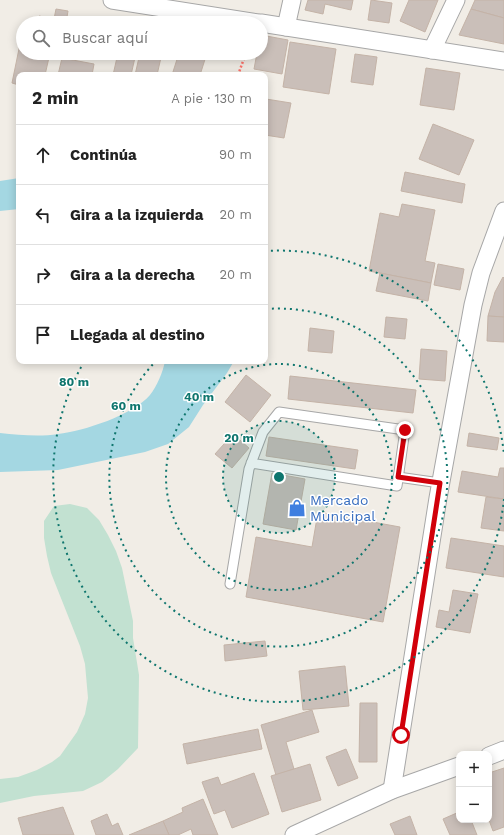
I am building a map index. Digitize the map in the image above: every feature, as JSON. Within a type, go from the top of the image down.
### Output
[{"type":"street","points":[[112,0],[214,16]]},
{"type":"street","points":[[286,27],[292,0]]},
{"type":"street","points":[[432,50],[456,0]]},
{"type":"street","points":[[268,25],[504,61]]},
{"type":"street","points":[[392,790],[440,483],[473,305],[481,273],[504,211]]},
{"type":"street","points":[[492,755],[504,750]]},
{"type":"street","points":[[294,835],[392,790],[456,767]]},
{"type":"lane","points":[[230,584],[249,469],[263,432],[279,412],[405,430],[397,486],[252,463]]},
{"type":"lane","points":[[398,477],[440,483]]},
{"type":"path","points":[[239,72],[243,60]]},
{"type":"green space","points":[[70,504],[87,508],[99,520],[116,551],[122,568],[133,621],[133,638],[139,675],[138,748],[118,769],[102,782],[83,791],[34,796],[0,803],[0,779],[18,777],[37,770],[60,756],[77,732],[85,714],[88,698],[85,664],[80,646],[51,573],[44,538],[44,521],[54,506]]},
{"type":"water","points":[[16,178],[16,209],[0,211],[0,181]]},
{"type":"water","points":[[164,364],[232,364],[189,427],[168,444],[145,452],[58,470],[0,472],[0,433],[37,436],[51,435],[94,426],[107,421],[132,409],[150,395],[163,370]]},
{"type":"building","points":[[308,0],[353,0],[351,10],[325,4],[323,14],[305,10]]},
{"type":"building","points":[[371,0],[392,3],[389,23],[368,20]]},
{"type":"building","points":[[409,0],[438,0],[425,32],[400,21]]},
{"type":"building","points":[[475,0],[504,0],[504,18],[471,9]]},
{"type":"building","points":[[56,9],[68,11],[67,16],[55,16]]},
{"type":"building","points":[[471,9],[504,18],[504,44],[459,35]]},
{"type":"building","points":[[268,36],[288,40],[282,74],[254,69],[256,60],[268,60]]},
{"type":"building","points":[[290,42],[336,49],[329,94],[283,87]]},
{"type":"building","points":[[355,54],[377,57],[373,85],[351,82]]},
{"type":"building","points":[[17,60],[48,60],[46,72],[16,72],[16,84],[12,83]]},
{"type":"building","points":[[62,60],[73,60],[94,64],[93,72],[59,72]]},
{"type":"building","points":[[116,60],[134,60],[132,72],[114,72]]},
{"type":"building","points":[[138,60],[160,60],[158,72],[136,72]]},
{"type":"building","points":[[177,60],[205,60],[201,72],[173,72]]},
{"type":"building","points":[[426,68],[460,73],[454,110],[420,105]]},
{"type":"building","points":[[268,99],[291,103],[284,138],[268,135]]},
{"type":"building","points":[[433,124],[474,140],[459,175],[419,159]]},
{"type":"building","points":[[405,172],[465,184],[462,203],[401,191]]},
{"type":"building","points":[[402,204],[435,210],[425,261],[435,263],[431,283],[369,271],[380,213],[399,217]]},
{"type":"building","points":[[438,264],[464,269],[460,290],[434,285]]},
{"type":"building","points":[[380,273],[431,283],[428,301],[376,291]]},
{"type":"building","points":[[503,277],[504,317],[488,316],[495,292]]},
{"type":"building","points":[[488,316],[504,317],[504,342],[487,341]]},
{"type":"building","points":[[386,317],[407,319],[405,339],[384,337]]},
{"type":"building","points":[[310,328],[334,331],[332,353],[308,351]]},
{"type":"building","points":[[421,349],[447,351],[445,381],[419,379]]},
{"type":"building","points":[[246,375],[271,395],[250,422],[225,402]]},
{"type":"building","points":[[290,376],[416,390],[413,413],[288,399]]},
{"type":"building","points":[[469,433],[499,438],[497,450],[467,446]]},
{"type":"building","points":[[233,434],[249,448],[232,468],[215,454]]},
{"type":"building","points":[[269,437],[358,450],[355,469],[266,456]]},
{"type":"building","points":[[500,468],[504,468],[504,499],[458,492],[462,471],[498,477]]},
{"type":"building","points":[[272,473],[305,479],[296,530],[263,524]]},
{"type":"building","points":[[486,497],[504,499],[504,531],[481,528]]},
{"type":"building","points":[[318,512],[400,527],[383,622],[246,597],[256,537],[312,547]]},
{"type":"building","points":[[451,538],[504,546],[504,577],[446,568]]},
{"type":"building","points":[[453,590],[478,594],[470,633],[436,627],[439,610],[449,612]]},
{"type":"building","points":[[265,641],[267,656],[225,661],[224,645]]},
{"type":"building","points":[[345,666],[349,706],[303,710],[299,671]]},
{"type":"building","points":[[360,703],[377,703],[377,762],[359,762]]},
{"type":"building","points":[[312,710],[319,732],[286,742],[294,769],[276,775],[261,725]]},
{"type":"building","points":[[258,729],[262,749],[187,764],[183,744]]},
{"type":"building","points":[[346,749],[358,778],[338,786],[326,757]]},
{"type":"building","points":[[310,764],[321,800],[282,812],[271,776]]},
{"type":"building","points":[[504,768],[504,827],[493,831],[490,823],[492,823],[492,772]]},
{"type":"building","points":[[254,773],[269,814],[232,828],[225,810],[214,814],[202,782],[218,777],[221,785]]},
{"type":"building","points":[[203,799],[218,835],[193,835],[191,829],[178,835],[169,835],[163,821],[183,812],[182,808]]},
{"type":"building","points":[[63,807],[74,835],[23,835],[18,818]]},
{"type":"building","points":[[456,813],[456,823],[472,823],[477,835],[450,835],[443,819]]},
{"type":"building","points":[[107,814],[112,826],[118,823],[123,835],[96,835],[91,821]]},
{"type":"building","points":[[410,816],[417,835],[395,835],[390,824]]},
{"type":"building","points":[[163,821],[169,835],[129,835]]},
{"type":"place","name":"Mercado Municipal","points":[[297,508]]},
{"type":"route","points":[[401,735],[440,483],[398,477],[405,430]]}]
